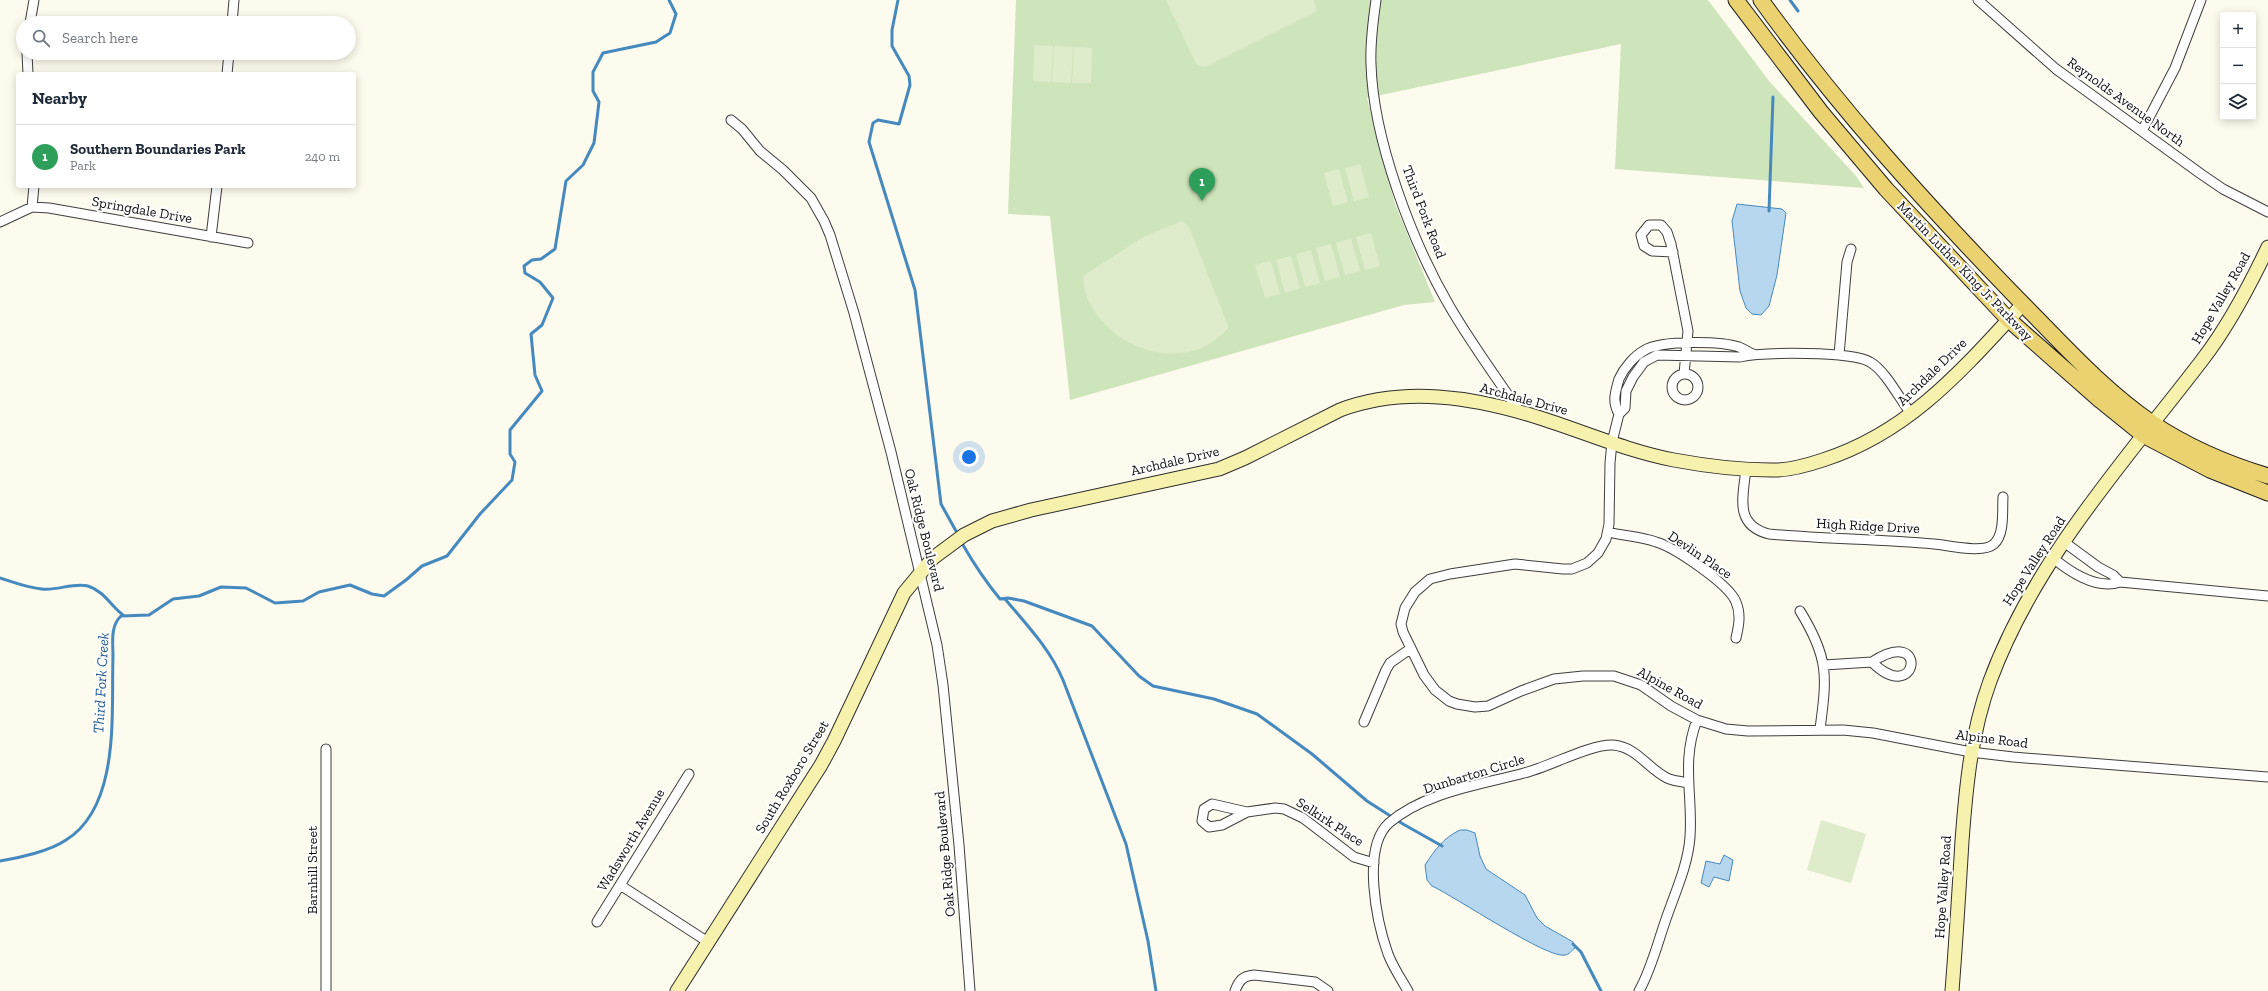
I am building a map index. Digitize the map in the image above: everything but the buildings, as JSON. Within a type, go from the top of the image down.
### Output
[{"type":"main road","name":"Martin Luther King Jr Parkway","points":[[1736,0],[1812,101],[1886,189],[2008,319],[2100,401],[2148,429],[2216,473],[2268,492]]},
{"type":"main road","name":"Martin Luther King Jr Parkway","points":[[1761,0],[1864,132],[1917,193],[2023,304],[2148,429],[2237,467],[2268,476]]},
{"type":"street","points":[[31,16],[34,0]]},
{"type":"street","points":[[233,16],[234,0]]},
{"type":"street","name":"Third Fork Road","points":[[1376,0],[1371,44],[1375,103],[1391,166],[1404,207],[1448,304],[1519,411]]},
{"type":"street","name":"Reynolds Avenue North","points":[[1978,0],[2056,68],[2223,189],[2268,212]]},
{"type":"street","points":[[2142,130],[2184,48],[2201,0]]},
{"type":"street","points":[[27,60],[28,72]]},
{"type":"street","points":[[228,72],[229,60]]},
{"type":"street","name":"Oak Ridge Boulevard","points":[[731,120],[742,129],[760,151],[811,198],[824,221],[835,250],[854,313],[891,452],[937,645],[945,700],[959,845],[970,991]]},
{"type":"street","points":[[0,222],[32,207],[34,188]]},
{"type":"street","points":[[211,236],[216,188]]},
{"type":"street","name":"Springdale Drive","points":[[32,207],[49,208],[248,243]]},
{"type":"street","name":"Hope Valley Road","points":[[1952,991],[1971,752],[1989,683],[1999,658],[2032,589],[2064,542],[2148,429],[2204,358],[2230,318],[2268,247]]},
{"type":"street","points":[[1839,356],[1847,262],[1851,249]]},
{"type":"street","points":[[1673,252],[1688,331],[1684,374]]},
{"type":"street","name":"Archdale Drive","points":[[920,572],[956,539],[992,521],[1031,510],[1219,469],[1245,458],[1340,410],[1357,404],[1392,397],[1443,397],[1491,404],[1519,411],[1612,442],[1673,460],[1746,469],[1772,470],[1803,465],[1838,455],[1877,438],[1912,415],[1941,388],[2023,304]]},
{"type":"street","points":[[1619,414],[1614,404],[1616,389],[1622,374],[1630,362],[1645,349],[1672,342],[1738,347],[1753,354]]},
{"type":"street","name":"Alpine Road","points":[[1912,415],[1881,372],[1871,362],[1858,357],[1811,353],[1753,354],[1740,357],[1687,354],[1657,355],[1644,362],[1633,377],[1626,391],[1625,408],[1619,414],[1612,442],[1608,532],[1603,546],[1593,558],[1587,563],[1572,569],[1516,564],[1450,574],[1430,579],[1415,592],[1405,608],[1401,624],[1410,649],[1424,675],[1435,690],[1449,701],[1466,706],[1494,704],[1521,690],[1554,679],[1599,675],[1623,678],[1641,685],[1671,706],[1697,720],[1738,730],[1820,729],[1873,733],[1971,752],[2013,757],[2268,777]]},
{"type":"street","name":"High Ridge Drive","points":[[1746,469],[1743,506],[1744,515],[1757,531],[1769,534],[1978,548],[1987,547],[1993,545],[1998,539],[2001,529],[2003,497]]},
{"type":"street","name":"Devlin Place","points":[[1608,532],[1662,544],[1727,588],[1735,600],[1740,620],[1736,638]]},
{"type":"street","points":[[2064,542],[2098,567],[2113,575],[2120,582]]},
{"type":"street","points":[[2053,558],[2088,580],[2109,586],[2120,582],[2268,596]]},
{"type":"street","name":"South Roxboro Street","points":[[677,991],[834,741],[896,607],[920,572]]},
{"type":"street","points":[[1800,611],[1814,635],[1824,665],[1825,682],[1820,729]]},
{"type":"street","points":[[1364,722],[1390,663],[1410,649]]},
{"type":"street","points":[[1824,665],[1872,662]]},
{"type":"street","points":[[1639,991],[1650,965],[1687,855],[1690,826],[1687,783],[1688,749],[1697,720]]},
{"type":"street","name":"Dunbarton Circle","points":[[1408,991],[1388,953],[1378,918],[1374,881],[1375,852],[1383,831],[1393,820],[1412,809],[1444,795],[1547,767],[1603,746],[1624,747],[1645,759],[1666,777],[1687,783]]},
{"type":"street","name":"Barnhill Street","points":[[326,749],[326,991]]},
{"type":"street","name":"Wadsworth Avenue","points":[[597,922],[689,774]]},
{"type":"street","name":"Selkirk Place","points":[[1247,812],[1275,808],[1294,813],[1349,853],[1374,863]]},
{"type":"street","points":[[620,885],[708,942]]},
{"type":"street","points":[[1235,991],[1241,979],[1246,976],[1254,975],[1315,982],[1328,991]]},
{"type":"green space","points":[[1016,0],[1708,0],[1769,81],[1856,176],[1864,188],[1615,169],[1621,44],[1367,98],[1395,204],[1435,302],[1404,305],[1070,400],[1050,216],[1008,214]]},
{"type":"green space","points":[[1166,0],[1314,0],[1317,11],[1205,67],[1196,64]]},
{"type":"green space","points":[[1034,45],[1053,46],[1051,82],[1033,81]]},
{"type":"green space","points":[[1054,46],[1073,47],[1071,83],[1052,82]]},
{"type":"green space","points":[[1074,47],[1092,48],[1091,83],[1072,83]]},
{"type":"green space","points":[[1360,164],[1369,197],[1354,201],[1345,168]]},
{"type":"green space","points":[[1339,169],[1348,202],[1333,206],[1324,173]]},
{"type":"green space","points":[[1182,221],[1189,227],[1229,328],[1219,337],[1199,349],[1182,353],[1165,353],[1148,350],[1132,344],[1117,335],[1104,323],[1093,310],[1084,288],[1083,276],[1143,237]]},
{"type":"green space","points":[[1371,233],[1380,266],[1365,270],[1356,237]]},
{"type":"green space","points":[[1351,238],[1360,271],[1345,275],[1336,243]]},
{"type":"green space","points":[[1331,244],[1340,277],[1325,281],[1316,248]]},
{"type":"green space","points":[[1311,250],[1320,283],[1305,287],[1296,254]]},
{"type":"green space","points":[[1291,256],[1300,288],[1285,293],[1276,260]]},
{"type":"green space","points":[[1271,261],[1280,294],[1265,298],[1255,265]]},
{"type":"green space","points":[[1821,820],[1866,834],[1851,883],[1807,870]]},
{"type":"water","points":[[1737,204],[1782,209],[1786,213],[1777,275],[1769,306],[1761,315],[1752,314],[1746,308],[1740,291],[1732,221]]},
{"type":"water","points":[[1460,830],[1467,830],[1475,833],[1480,856],[1486,869],[1525,895],[1537,918],[1545,926],[1573,942],[1575,948],[1565,955],[1556,954],[1541,948],[1432,886],[1427,880],[1425,865],[1436,849],[1444,841]]},
{"type":"water","points":[[1724,855],[1733,860],[1729,881],[1714,877],[1709,887],[1701,883],[1706,861],[1720,864]]},
{"type":"waterway","name":"Third Fork Creek","points":[[0,861],[34,854],[52,848],[66,840],[84,825],[96,805],[105,781],[109,756],[113,703],[113,635],[117,620],[121,616],[149,615],[173,599],[199,596],[221,587],[246,588],[275,603],[303,601],[319,592],[350,585],[372,594],[384,596],[422,566],[447,556],[480,514],[512,480],[515,462],[510,454],[510,430],[542,391],[535,375],[531,334],[542,325],[553,298],[540,282],[525,273],[524,266],[532,260],[541,259],[555,249],[566,181],[583,165],[594,143],[599,102],[593,91],[593,72],[603,53],[656,42],[670,33],[676,14],[669,0]]},
{"type":"waterway","points":[[898,0],[892,30],[892,46],[909,76],[910,85],[899,124],[878,120],[873,123],[869,142],[915,290],[941,504],[956,531]]},
{"type":"waterway","points":[[1790,0],[1798,11]]},
{"type":"waterway","points":[[1769,211],[1773,97]]},
{"type":"waterway","points":[[963,545],[980,573],[995,593],[1000,599],[1005,599],[1045,648],[1063,680],[1126,844],[1148,941],[1156,991]]},
{"type":"waterway","points":[[0,578],[42,589],[54,589],[77,585],[88,586],[99,591],[123,615]]},
{"type":"waterway","points":[[1000,599],[1008,598],[1024,601],[1092,626],[1139,676],[1153,686],[1214,699],[1257,714],[1312,754],[1367,801],[1403,824],[1442,846]]},
{"type":"waterway","points":[[1573,944],[1581,952],[1601,991]]},
{"type":"place","name":"Southern Boundaries Park","points":[[1202,201]]}]
